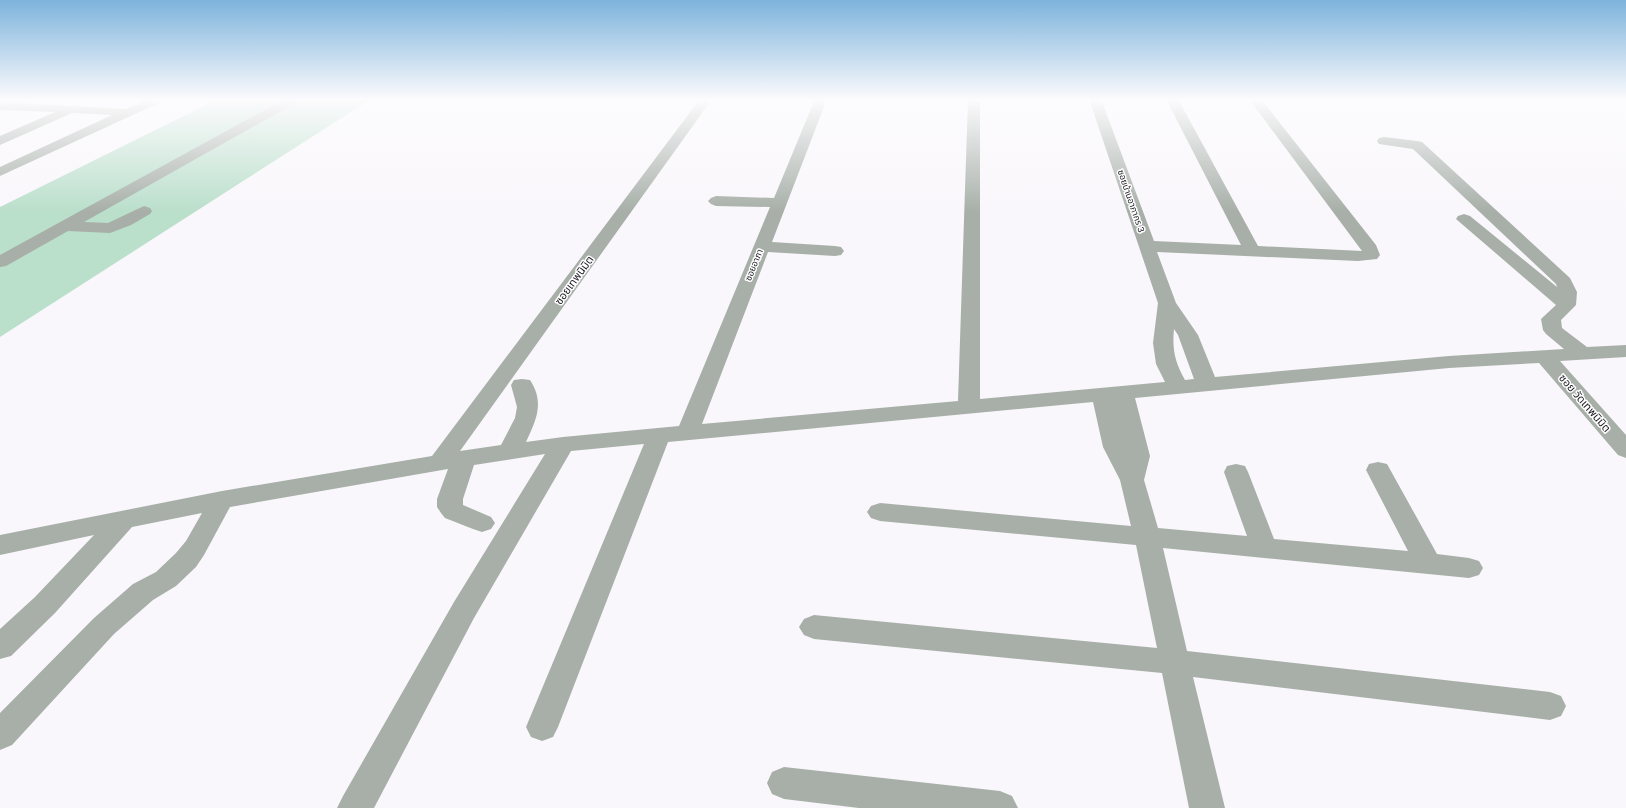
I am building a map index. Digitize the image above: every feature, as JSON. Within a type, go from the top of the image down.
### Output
[{"type":"street","points":[[1,137],[63,143]]},
{"type":"street","points":[[0,172],[76,137]]},
{"type":"street","points":[[0,262],[226,137]]},
{"type":"street","name":"ซอยเทพนิมิต","points":[[482,524],[454,512],[450,507],[452,460],[679,137]]},
{"type":"street","name":"ซอยอาภา","points":[[688,431],[806,137]]},
{"type":"street","points":[[970,405],[974,137]]},
{"type":"street","name":"ซอยบ้านอาภากร 3","points":[[1108,137],[1167,303],[1188,335],[1207,384]]},
{"type":"street","points":[[1192,137],[1253,252]]},
{"type":"street","points":[[1147,246],[1253,252],[1358,256],[1371,255],[1370,249],[1284,137]]},
{"type":"street","points":[[1384,141],[1417,145],[1564,282],[1568,292],[1567,305],[1551,319],[1553,330],[1581,353]]},
{"type":"street","points":[[716,201],[779,203]]},
{"type":"street","points":[[67,226],[110,228],[121,224],[144,211]]},
{"type":"street","points":[[1464,219],[1567,305]]},
{"type":"street","points":[[762,246],[836,251]]},
{"type":"street","name":"ซอยบ้านอาภากร 3","points":[[1167,303],[1163,344],[1166,364],[1178,386]]},
{"type":"street","points":[[0,545],[222,500],[452,460],[563,444],[688,431],[1449,362],[1626,351]]},
{"type":"street","name":"ซอย วัดเทพนิมิต","points":[[1544,356],[1626,450]]},
{"type":"street","points":[[510,452],[526,418],[528,407],[522,385]]},
{"type":"street","points":[[1112,392],[1115,447],[1132,480],[1147,537],[1207,808]]},
{"type":"street","points":[[542,727],[659,435]]},
{"type":"street","points":[[355,808],[464,610],[563,444]]},
{"type":"street","points":[[1378,470],[1428,563]]},
{"type":"street","points":[[1236,472],[1265,549]]},
{"type":"street","points":[[0,735],[104,626],[143,592],[166,579],[186,560],[195,548],[222,500]]},
{"type":"street","points":[[880,512],[1469,568]]},
{"type":"street","points":[[0,646],[45,605],[124,519]]},
{"type":"street","points":[[814,627],[1175,662],[1550,706]]},
{"type":"street","points":[[784,783],[1000,808]]},
{"type":"green space","points":[[142,137],[312,137],[0,337],[0,207]]}]
